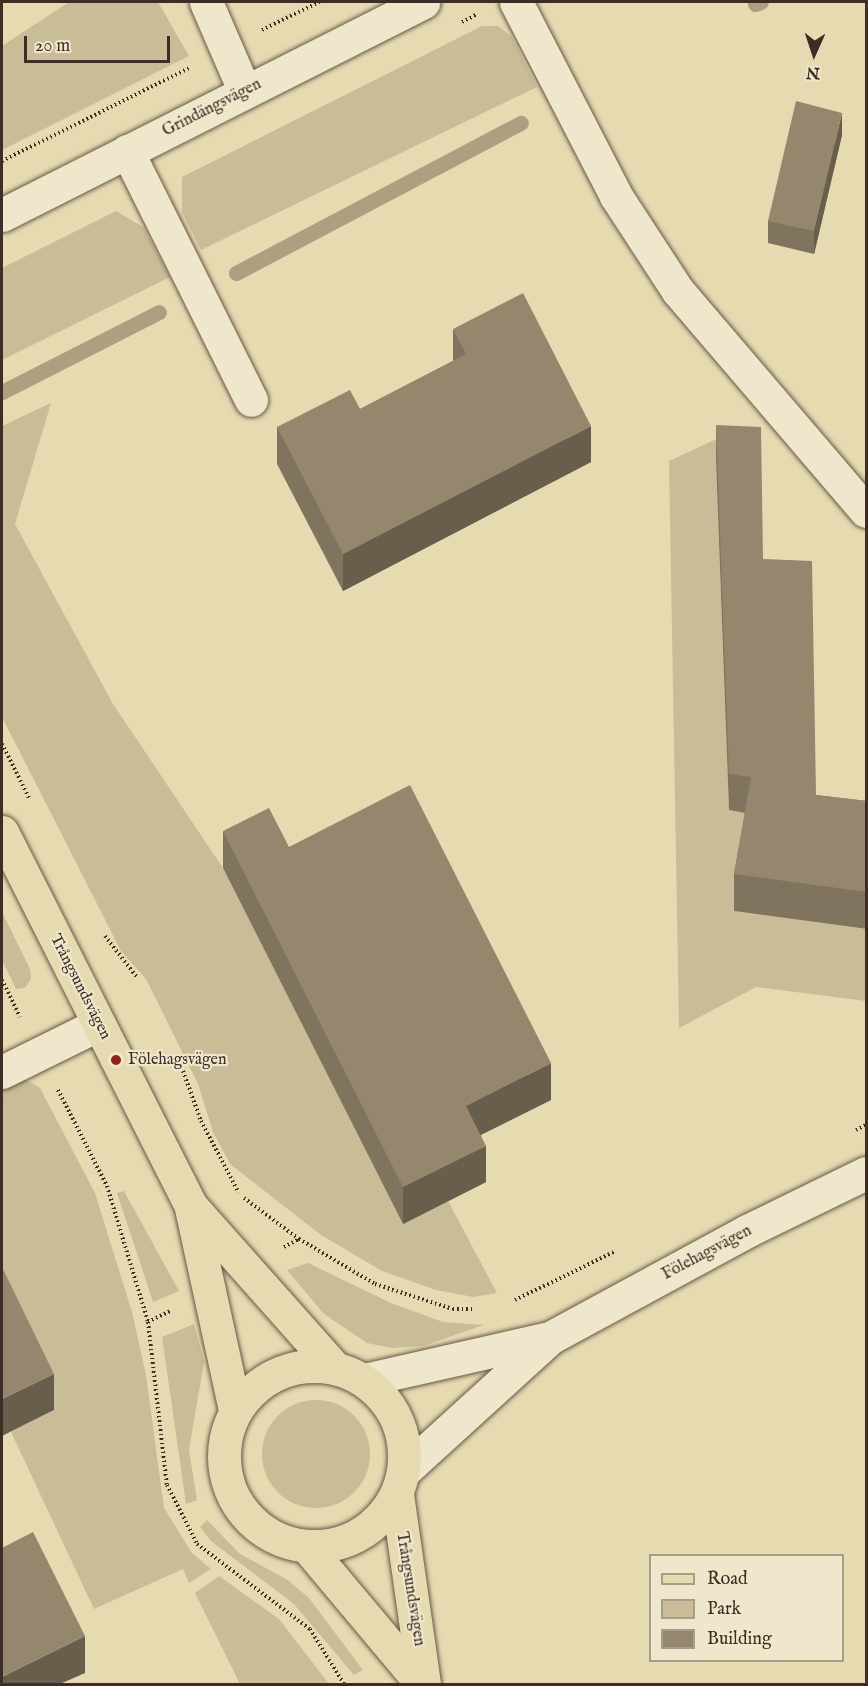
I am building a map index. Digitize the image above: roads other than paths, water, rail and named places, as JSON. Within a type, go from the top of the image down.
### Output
[{"type":"main road","name":"Trångsundsvägen","points":[[2,832],[191,1206],[248,1270],[349,1374]]},
{"type":"main road","name":"Trångsundsvägen","points":[[191,1206],[235,1410]]},
{"type":"main road","points":[[308,1365],[349,1374],[386,1400],[399,1422],[404,1446],[400,1482],[381,1517],[360,1535],[335,1545],[307,1547],[277,1539],[252,1523],[233,1498],[224,1469],[224,1439],[235,1410],[254,1387],[280,1371],[308,1365]]},
{"type":"main road","name":"Trångsundsvägen","points":[[400,1482],[423,1684]]},
{"type":"main road","name":"Trångsundsvägen","points":[[307,1547],[423,1684]]},
{"type":"street","points":[[206,2],[245,92]]},
{"type":"street","name":"Grindängsvägen","points":[[2,215],[423,2]]},
{"type":"street","points":[[516,2],[616,196],[678,291],[867,511]]},
{"type":"street","points":[[127,151],[251,400]]},
{"type":"street","points":[[2,1072],[99,1024]]},
{"type":"street","name":"Fölehagsvägen","points":[[400,1482],[550,1338],[747,1231],[867,1173]]},
{"type":"street","name":"Fölehagsvägen","points":[[349,1374],[550,1338]]},
{"type":"waterway","points":[[755,4],[761,2]]},
{"type":"waterway","points":[[236,273],[521,123]]},
{"type":"waterway","points":[[2,392],[159,312]]},
{"type":"place","name":"Fölehagsvägen","points":[[116,1060]]}]
